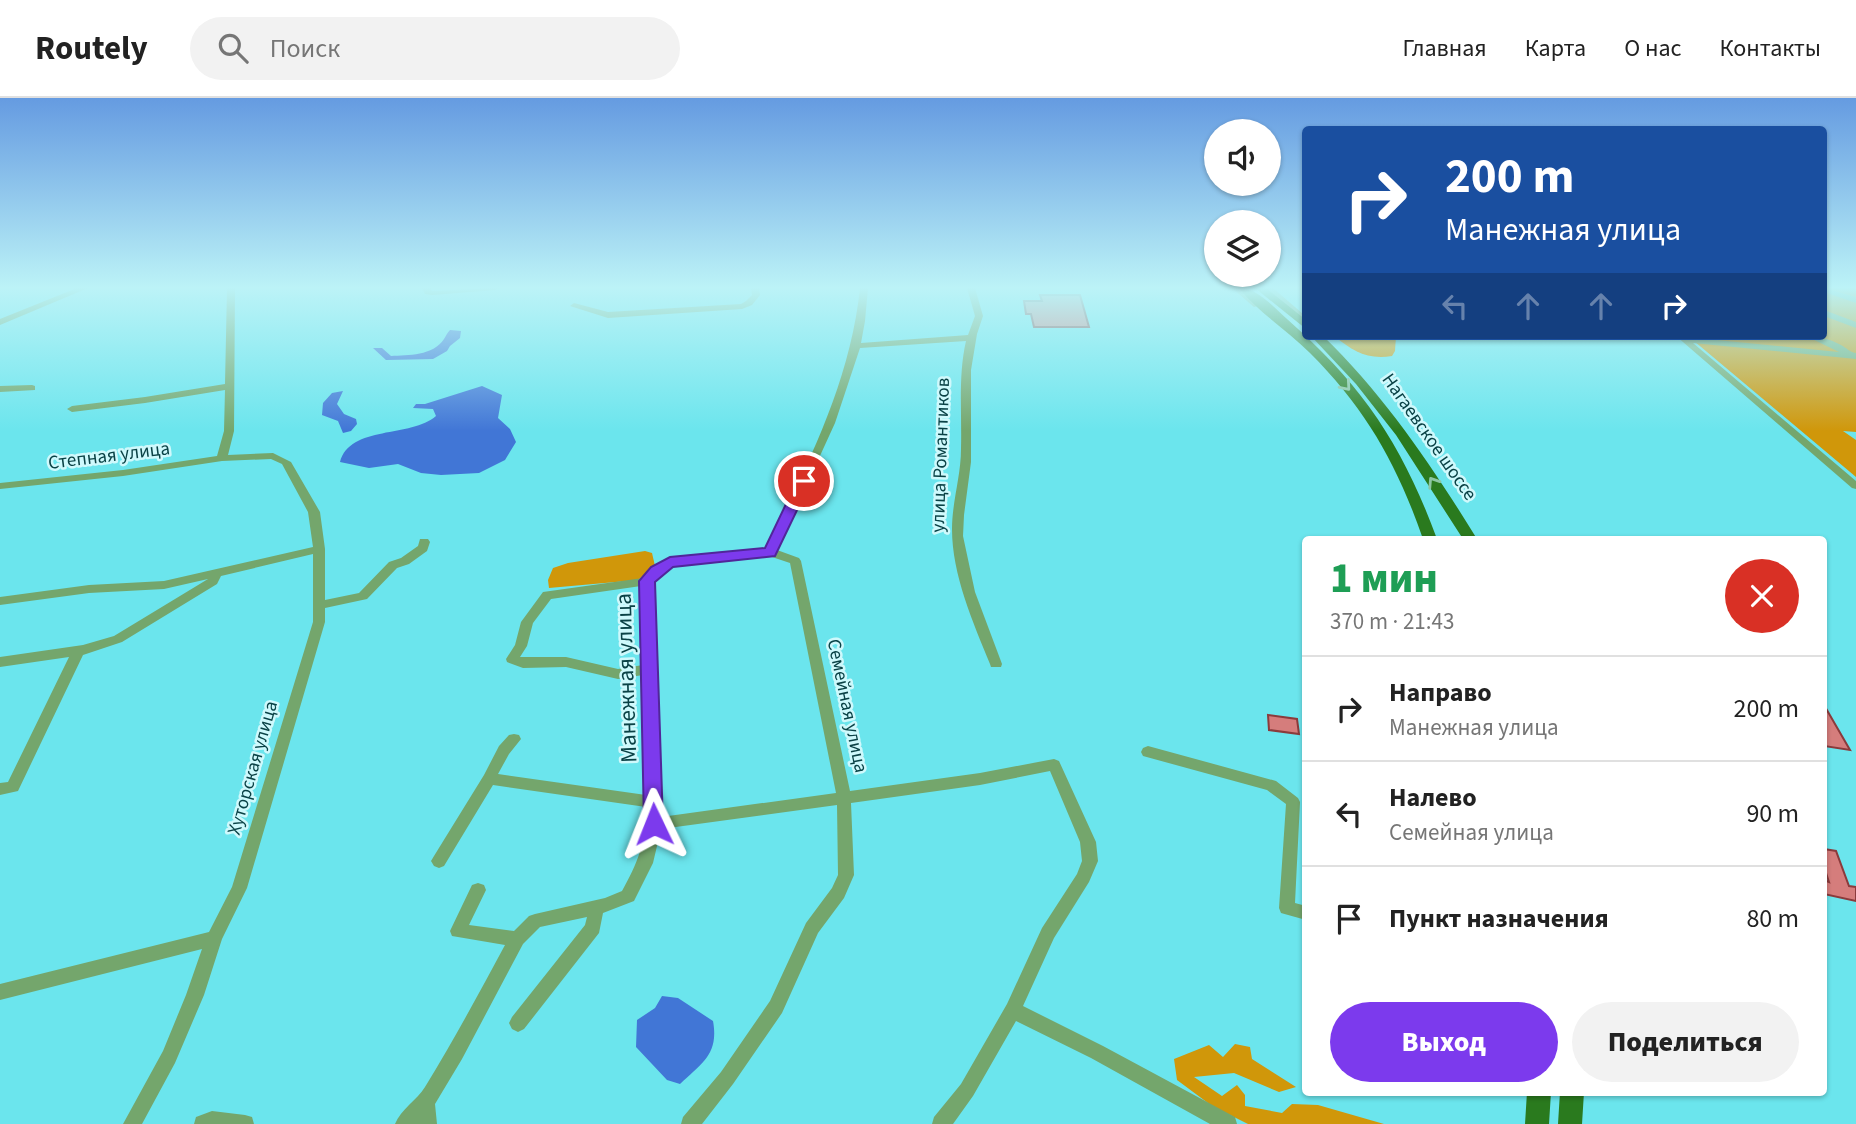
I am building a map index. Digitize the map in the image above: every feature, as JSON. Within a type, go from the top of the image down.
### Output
[{"type":"main road","name":"Нагаевское шоссе","points":[[1303,340],[1350,390],[1374,421],[1405,473],[1429,536]]},
{"type":"main road","name":"Нагаевское шоссе","points":[[1323,340],[1390,420],[1468,536]]},
{"type":"main road","points":[[1537,1124],[1539,1096]]},
{"type":"main road","points":[[1570,1124],[1572,1096]]},
{"type":"street","points":[[222,458],[229,431],[230,336]]},
{"type":"street","points":[[770,552],[815,457],[845,380],[858,336]]},
{"type":"street","points":[[855,346],[969,338]]},
{"type":"street","name":"улица Романтиков","points":[[969,338],[964,390],[966,463],[957,531],[972,597],[996,664]]},
{"type":"street","points":[[1684,340],[1856,486]]},
{"type":"street","points":[[1701,340],[1852,356]]},
{"type":"street","points":[[1820,340],[1852,356]]},
{"type":"street","points":[[72,409],[229,386]]},
{"type":"street","points":[[0,389],[32,388]]},
{"type":"street","name":"Степная улица","points":[[1,487],[222,458],[273,456],[286,462],[314,512],[319,549],[319,605]]},
{"type":"street","points":[[319,605],[363,596],[393,565],[423,548],[424,542]]},
{"type":"street","points":[[0,601],[89,589],[164,585],[319,549]]},
{"type":"street","name":"Манежная улица","points":[[404,1124],[426,1102],[456,1053],[517,939],[535,922],[596,908],[628,896],[645,863],[654,824],[647,581],[656,570],[670,562],[770,552]]},
{"type":"street","name":"Семейная улица","points":[[690,1124],[727,1078],[776,1007],[812,928],[838,893],[846,874],[844,797],[795,561],[770,552]]},
{"type":"street","points":[[0,662],[78,651],[118,639],[197,592],[213,581],[216,574]]},
{"type":"street","points":[[647,581],[547,595],[527,622],[521,646],[512,659],[523,663],[566,662],[618,674],[650,669]]},
{"type":"street","name":"Хуторская улица","points":[[132,1124],[169,1057],[195,995],[214,938],[239,888],[319,622],[319,605]]},
{"type":"street","points":[[0,789],[13,787],[78,651]]},
{"type":"street","points":[[439,861],[504,750],[514,739]]},
{"type":"street","points":[[1148,752],[1271,785],[1293,802],[1287,908],[1302,912]]},
{"type":"street","points":[[654,824],[980,779],[1054,765],[1087,842],[1090,861],[1084,877],[1048,933],[1013,1010],[967,1090],[941,1124]]},
{"type":"street","points":[[489,779],[653,802]]},
{"type":"street","points":[[478,890],[458,931],[517,939]]},
{"type":"street","points":[[518,1023],[593,928],[596,908]]},
{"type":"street","points":[[0,992],[214,938]]},
{"type":"street","points":[[1013,1010],[1097,1052],[1228,1124]]},
{"type":"street","points":[[426,1102],[428,1124]]},
{"type":"street","points":[[203,1124],[212,1121],[245,1124]]},
{"type":"shaded area","points":[[1827,336],[1856,336],[1856,432],[1843,431],[1856,440],[1856,477],[1693,340],[1827,340]]},
{"type":"shaded area","points":[[1340,340],[1396,340],[1392,356],[1375,357],[1354,350]]},
{"type":"shaded area","points":[[645,551],[652,553],[655,566],[638,580],[549,588],[548,580],[553,568],[568,563]]},
{"type":"shaded area","points":[[1235,1044],[1250,1047],[1252,1059],[1296,1087],[1279,1092],[1234,1073],[1194,1077],[1222,1096],[1237,1085],[1245,1095],[1245,1106],[1282,1113],[1292,1104],[1318,1105],[1384,1124],[1248,1124],[1212,1106],[1177,1080],[1174,1059],[1209,1045],[1223,1057]]},
{"type":"water","points":[[446,336],[460,336],[447,351],[433,359],[386,360],[373,348],[382,348],[391,356],[420,354],[439,345]]},
{"type":"water","points":[[482,386],[502,395],[498,418],[510,429],[516,442],[505,460],[479,473],[441,475],[421,473],[398,464],[369,468],[340,462],[346,450],[356,442],[425,423],[436,416],[433,409],[413,408],[416,404],[425,404]]},
{"type":"water","points":[[343,391],[337,404],[344,414],[356,419],[357,424],[351,431],[343,433],[338,421],[322,415],[323,403],[332,393]]},
{"type":"water","points":[[662,996],[678,998],[713,1021],[711,1050],[702,1064],[680,1084],[667,1080],[636,1047],[637,1020],[655,1008]]},
{"type":"building","points":[[1827,710],[1850,750],[1827,746]]},
{"type":"building","points":[[1268,715],[1297,719],[1299,734],[1269,730]]},
{"type":"building","points":[[1827,850],[1836,851],[1849,886],[1856,887],[1856,901],[1827,895],[1827,881],[1829,882]]},
{"type":"route","points":[[654,824],[647,581],[656,570],[670,562],[770,552],[804,481]]}]
